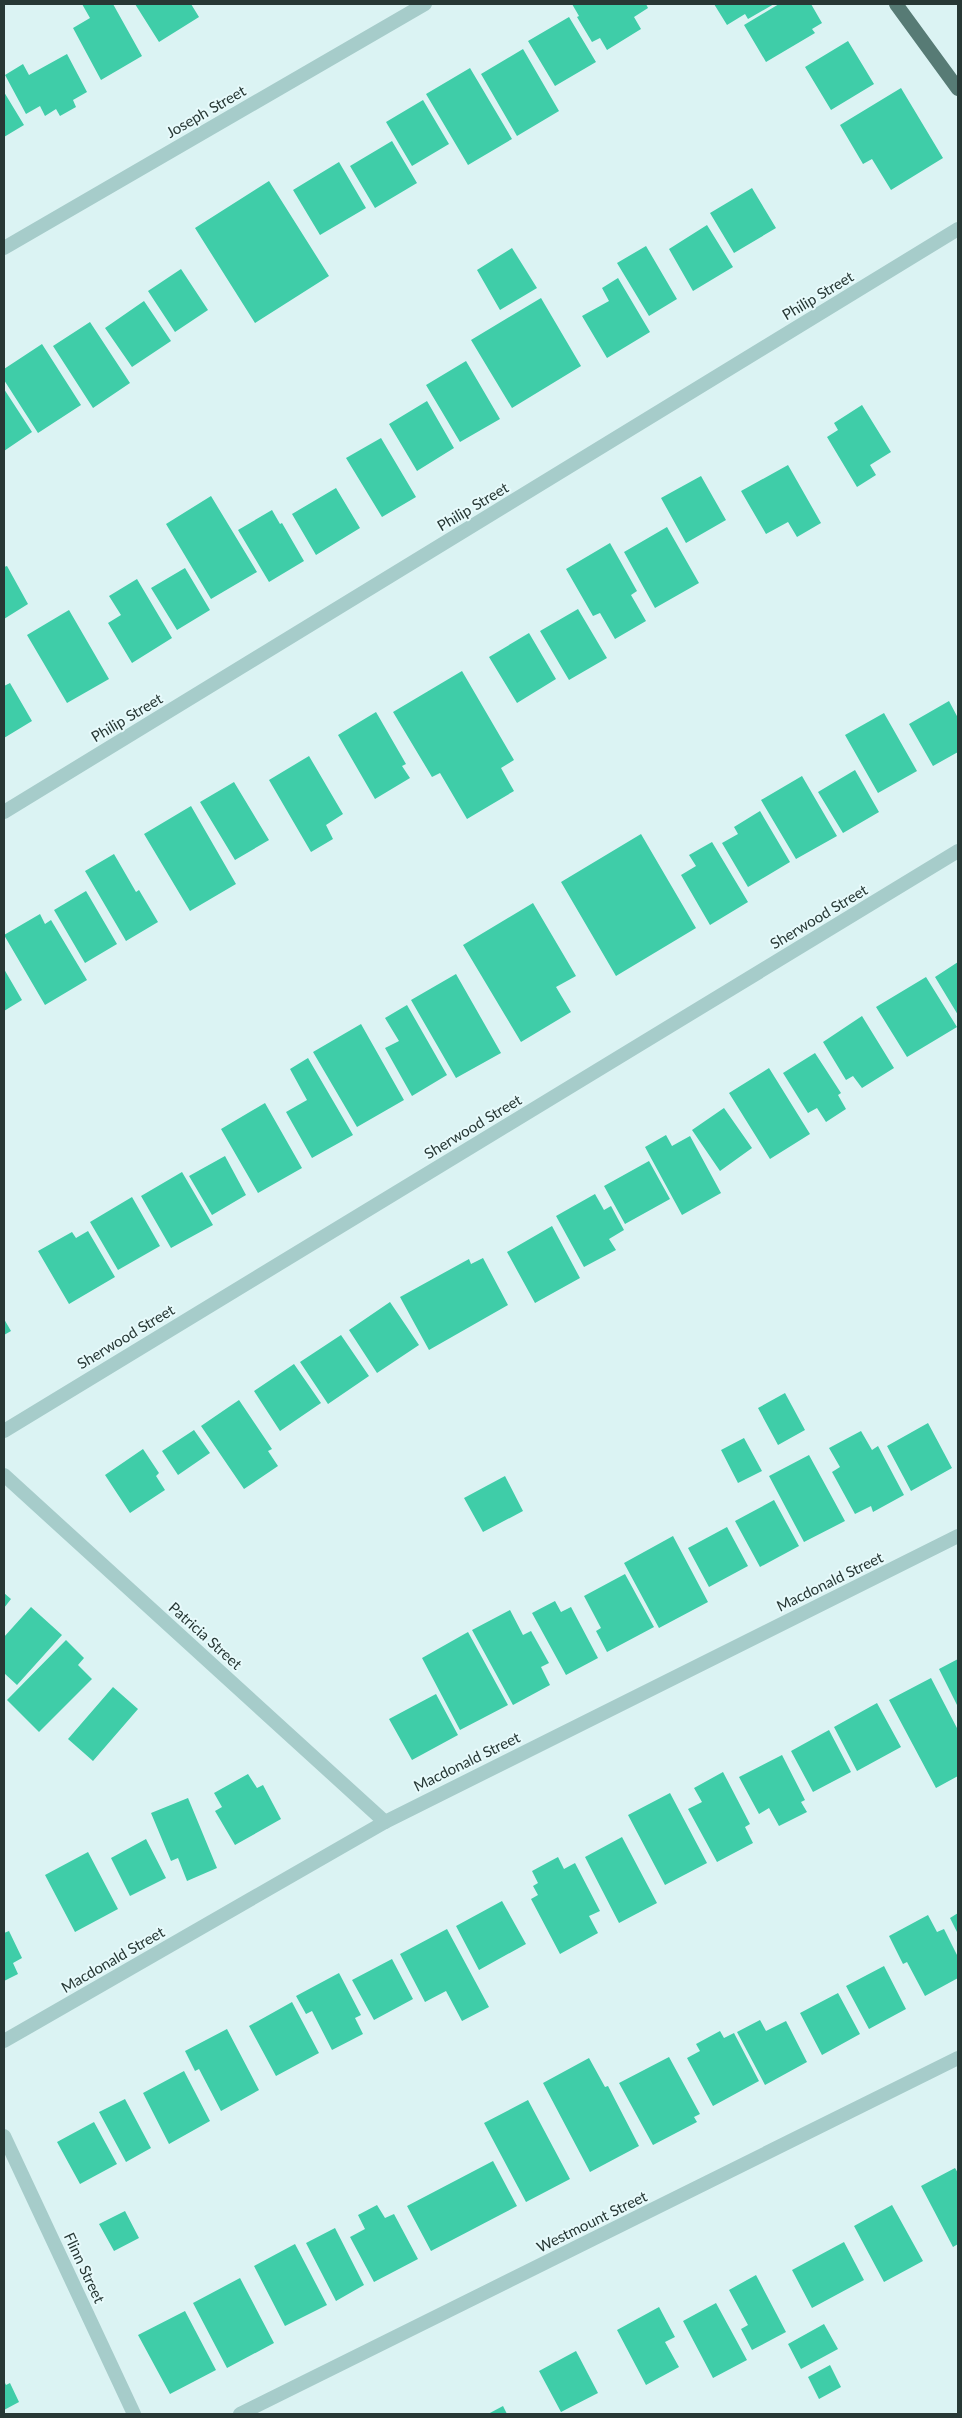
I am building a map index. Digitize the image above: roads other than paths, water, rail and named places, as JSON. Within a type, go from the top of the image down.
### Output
[{"type":"main road","points":[[896,4],[958,89]]},
{"type":"street","name":"Joseph Street","points":[[4,248],[425,4]]},
{"type":"street","name":"Philip Street","points":[[4,812],[958,229]]},
{"type":"street","name":"Sherwood Street","points":[[4,1431],[958,851]]},
{"type":"street","name":"Patricia Street","points":[[4,1475],[385,1822]]},
{"type":"street","name":"Macdonald Street","points":[[4,2041],[385,1822],[958,1536]]},
{"type":"street","name":"Westmount Street","points":[[240,2414],[958,2058]]},
{"type":"street","name":"Flinn Street","points":[[4,2136],[134,2414]]}]
